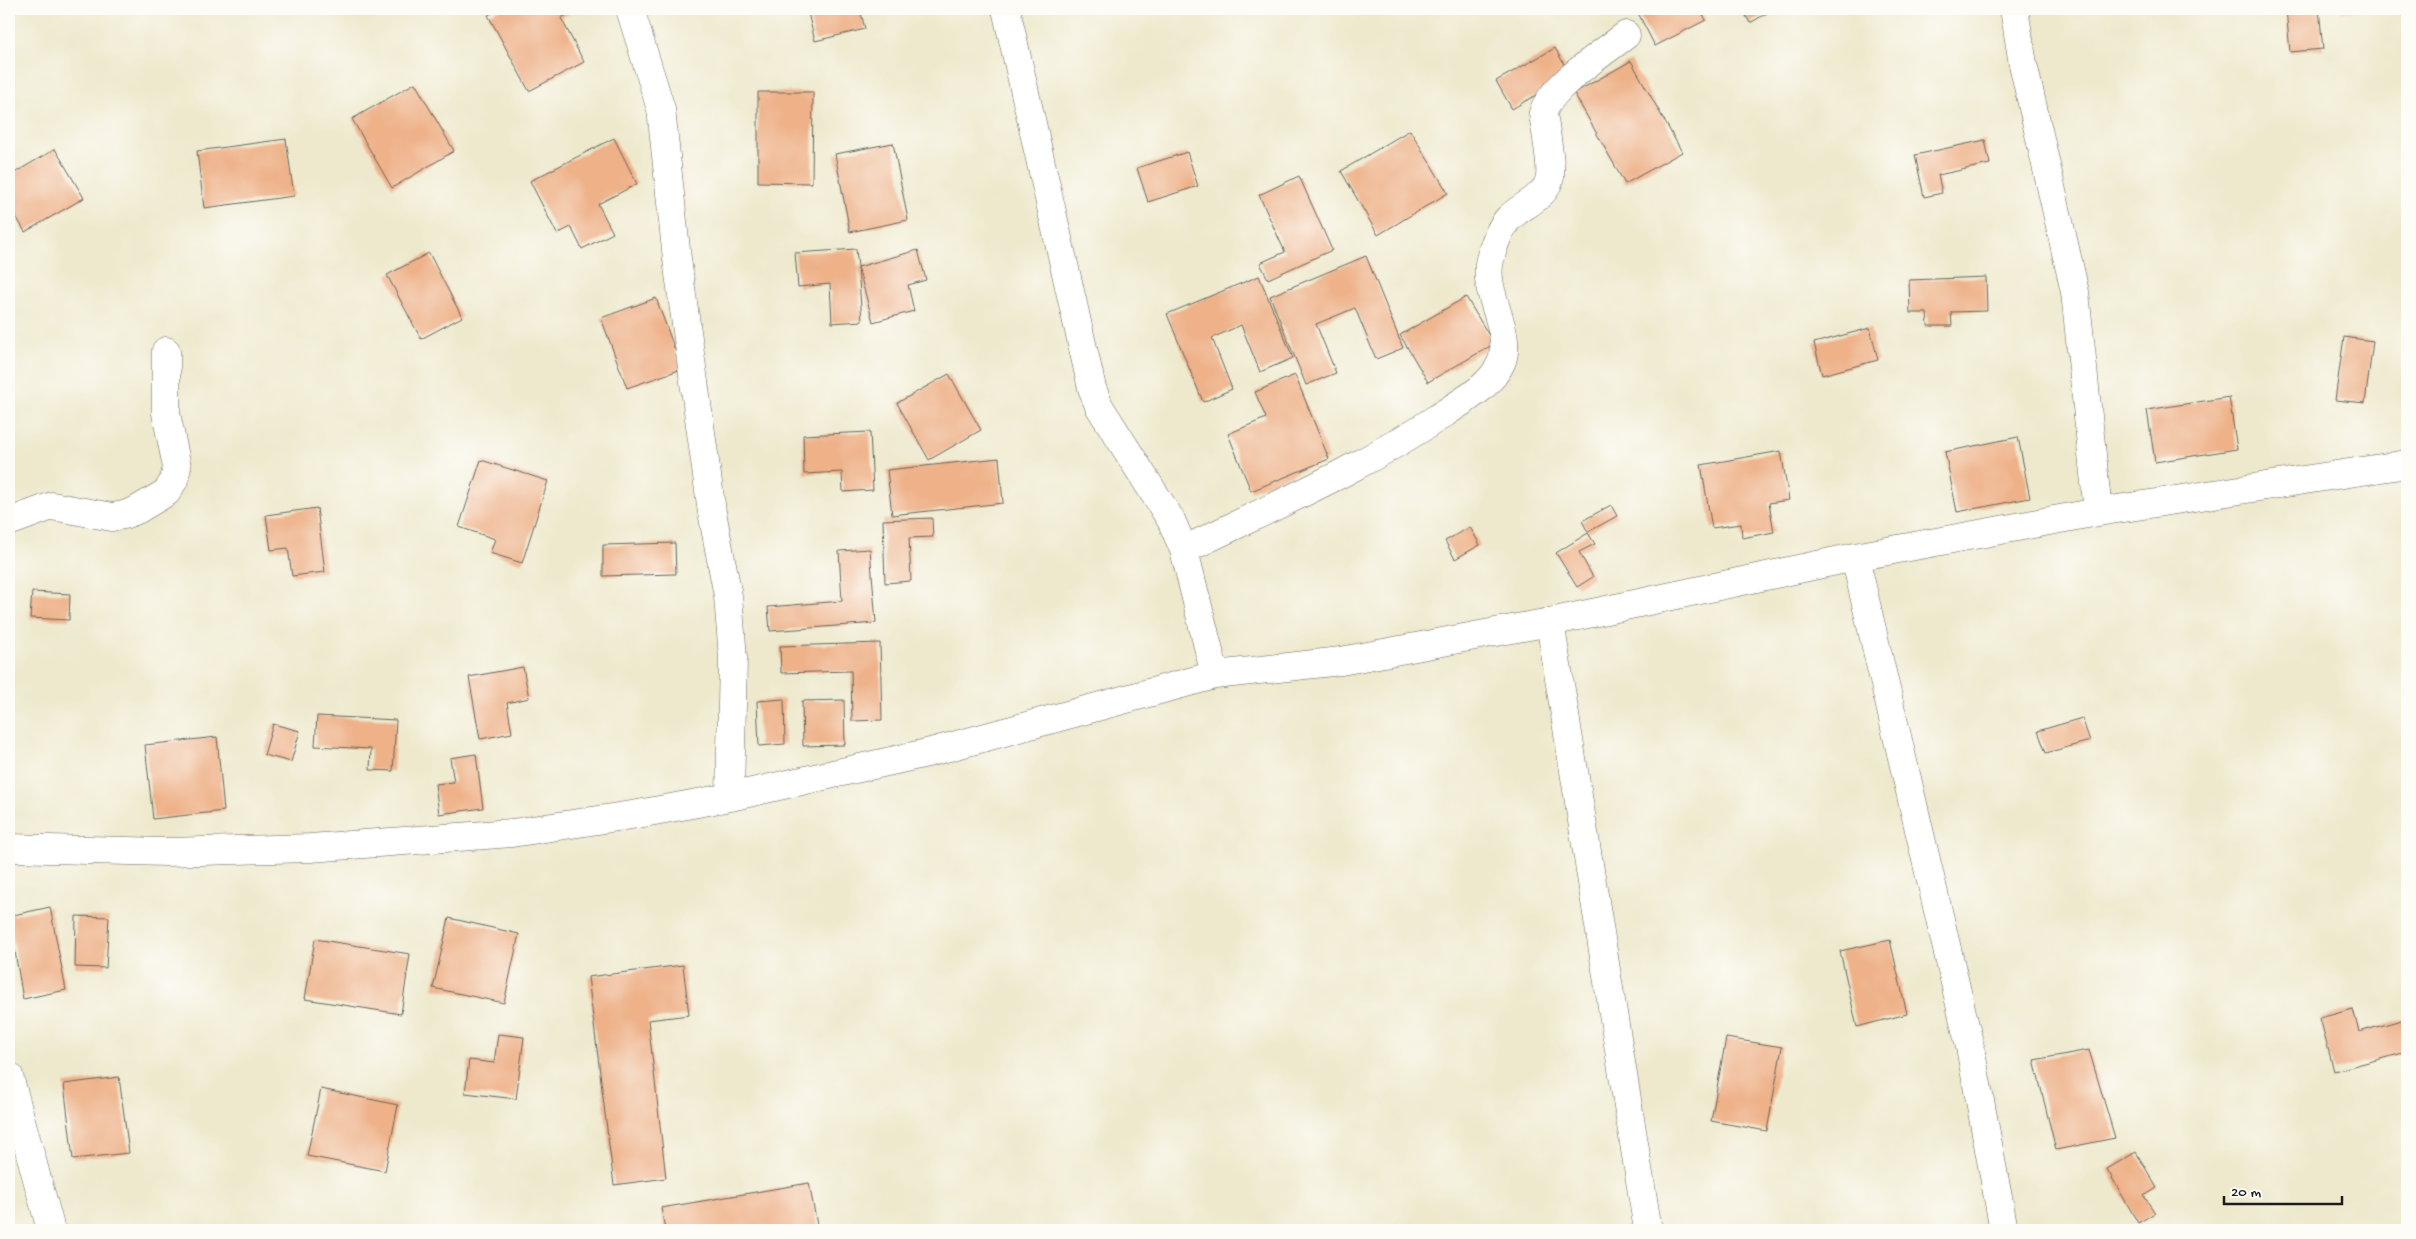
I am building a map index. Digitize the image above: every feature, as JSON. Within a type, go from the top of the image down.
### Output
[{"type":"street","points":[[630,9],[661,108],[677,259],[709,492],[728,596],[733,658],[730,798]]},
{"type":"street","points":[[1006,9],[1092,388],[1099,406],[1172,520],[1184,550],[1215,675]]},
{"type":"street","points":[[2014,9],[2023,64],[2075,292],[2098,512]]},
{"type":"street","points":[[1184,550],[1372,458],[1420,430],[1477,391],[1491,379],[1500,364],[1505,350],[1489,280],[1490,258],[1508,219],[1540,196],[1550,177],[1544,108],[1560,87],[1626,35]]},
{"type":"street","points":[[9,522],[52,506],[112,517],[124,515],[137,510],[167,492],[174,480],[177,467],[166,412],[166,350]]},
{"type":"street","points":[[9,848],[167,852],[310,848],[512,833],[730,798],[927,753],[1215,675],[1341,661],[1550,622],[1854,557],[2098,512],[2407,464]]},
{"type":"street","points":[[1854,557],[1970,1047],[2004,1230]]},
{"type":"street","points":[[1550,622],[1648,1230]]},
{"type":"street","points":[[9,1076],[51,1230]]},
{"type":"building","points":[[500,9],[578,9],[561,18],[584,62],[529,91],[488,15]]},
{"type":"building","points":[[807,9],[860,9],[865,29],[815,41]]},
{"type":"building","points":[[1636,9],[1700,9],[1706,20],[1655,46]]},
{"type":"building","points":[[1742,9],[1774,9],[1750,23]]},
{"type":"building","points":[[2286,9],[2319,9],[2323,49],[2290,52]]},
{"type":"building","points":[[2341,9],[2354,9],[2354,10],[2342,12]]},
{"type":"building","points":[[1555,48],[1570,75],[1512,109],[1496,81]]},
{"type":"building","points":[[1631,61],[1682,152],[1625,184],[1574,93]]},
{"type":"building","points":[[415,83],[454,151],[392,188],[352,119]]},
{"type":"building","points":[[758,92],[813,92],[812,183],[758,182]]},
{"type":"building","points":[[1410,130],[1448,193],[1378,235],[1341,171]]},
{"type":"building","points":[[614,138],[637,184],[598,204],[613,233],[582,249],[571,227],[557,234],[530,181]]},
{"type":"building","points":[[286,139],[294,196],[204,208],[197,151]]},
{"type":"building","points":[[1985,140],[1990,164],[1938,175],[1942,193],[1924,197],[1915,155]]},
{"type":"building","points":[[893,143],[908,220],[850,232],[835,154]]},
{"type":"building","points":[[55,149],[84,198],[25,232],[9,204],[9,176]]},
{"type":"building","points":[[1187,152],[1198,186],[1148,202],[1137,168]]},
{"type":"building","points":[[1299,176],[1332,250],[1268,279],[1260,263],[1285,252],[1259,195]]},
{"type":"building","points":[[856,249],[862,321],[832,323],[830,284],[798,287],[795,253]]},
{"type":"building","points":[[918,250],[926,280],[908,285],[914,311],[873,322],[858,267]]},
{"type":"building","points":[[429,253],[462,317],[421,339],[387,275]]},
{"type":"building","points":[[1366,256],[1403,348],[1376,359],[1355,308],[1316,324],[1336,373],[1306,385],[1270,296]]},
{"type":"building","points":[[1259,276],[1293,358],[1260,372],[1241,325],[1212,338],[1232,389],[1203,402],[1167,314]]},
{"type":"building","points":[[1986,277],[1987,311],[1951,312],[1952,326],[1928,326],[1927,313],[1910,313],[1909,280]]},
{"type":"building","points":[[1466,297],[1494,344],[1428,382],[1400,335]]},
{"type":"building","points":[[656,298],[682,369],[627,388],[601,318]]},
{"type":"building","points":[[1870,328],[1878,360],[1822,375],[1814,343]]},
{"type":"building","points":[[2344,337],[2373,341],[2365,403],[2335,400]]},
{"type":"building","points":[[949,374],[981,430],[929,460],[897,403]]},
{"type":"building","points":[[1295,375],[1329,459],[1251,491],[1228,434],[1266,418],[1255,392]]},
{"type":"building","points":[[2229,397],[2237,449],[2155,462],[2147,410]]},
{"type":"building","points":[[870,432],[873,490],[843,492],[842,472],[804,474],[803,435]]},
{"type":"building","points":[[2018,437],[2030,498],[1957,512],[1945,452]]},
{"type":"building","points":[[1781,451],[1789,500],[1769,503],[1774,532],[1742,538],[1741,524],[1712,528],[1701,465]]},
{"type":"building","points":[[999,458],[1003,503],[892,515],[887,470]]},
{"type":"building","points":[[481,460],[548,481],[522,563],[490,553],[495,539],[459,527]]},
{"type":"building","points":[[1611,505],[1617,516],[1588,532],[1582,521]]},
{"type":"building","points":[[317,508],[325,572],[292,576],[288,548],[271,550],[266,515]]},
{"type":"building","points":[[932,518],[933,537],[909,538],[911,581],[885,583],[883,520]]},
{"type":"building","points":[[1470,527],[1480,545],[1455,559],[1445,541]]},
{"type":"building","points":[[1588,533],[1595,544],[1579,552],[1593,577],[1577,587],[1556,553]]},
{"type":"building","points":[[675,543],[676,574],[603,576],[603,545]]},
{"type":"building","points":[[870,549],[876,623],[770,631],[768,607],[842,601],[839,551]]},
{"type":"building","points":[[32,592],[70,594],[69,620],[30,618]]},
{"type":"building","points":[[880,643],[882,720],[852,721],[851,671],[781,673],[780,646]]},
{"type":"building","points":[[523,667],[529,698],[507,703],[512,733],[480,739],[469,677]]},
{"type":"building","points":[[784,699],[785,744],[759,746],[757,701]]},
{"type":"building","points":[[844,700],[845,745],[803,746],[802,701]]},
{"type":"building","points":[[317,716],[396,720],[393,771],[370,770],[371,749],[315,746]]},
{"type":"building","points":[[2082,718],[2090,741],[2046,753],[2038,731]]},
{"type":"building","points":[[273,724],[300,731],[291,762],[264,755]]},
{"type":"building","points":[[217,737],[224,811],[153,819],[145,745]]},
{"type":"building","points":[[476,754],[483,808],[439,814],[435,784],[454,782],[450,758]]},
{"type":"building","points":[[50,907],[66,990],[23,999],[9,916]]},
{"type":"building","points":[[76,916],[109,917],[106,968],[75,967]]},
{"type":"building","points":[[449,918],[519,934],[504,1003],[433,988]]},
{"type":"building","points":[[315,939],[410,954],[401,1014],[305,999]]},
{"type":"building","points":[[1890,940],[1907,1014],[1857,1027],[1840,951]]},
{"type":"building","points":[[683,965],[689,1015],[648,1020],[666,1178],[614,1185],[588,977]]},
{"type":"building","points":[[2353,1009],[2359,1032],[2405,1019],[2407,1052],[2334,1071],[2320,1018]]},
{"type":"building","points":[[498,1034],[524,1037],[516,1099],[465,1093],[469,1060],[494,1063]]},
{"type":"building","points":[[1726,1038],[1782,1047],[1767,1131],[1711,1121]]},
{"type":"building","points":[[2089,1050],[2115,1138],[2056,1150],[2034,1060]]},
{"type":"building","points":[[119,1077],[129,1153],[73,1159],[64,1084]]},
{"type":"building","points":[[321,1089],[398,1105],[385,1171],[307,1156]]},
{"type":"building","points":[[2136,1152],[2157,1188],[2144,1196],[2155,1213],[2138,1223],[2107,1169]]},
{"type":"building","points":[[809,1183],[818,1230],[665,1230],[661,1208]]}]
